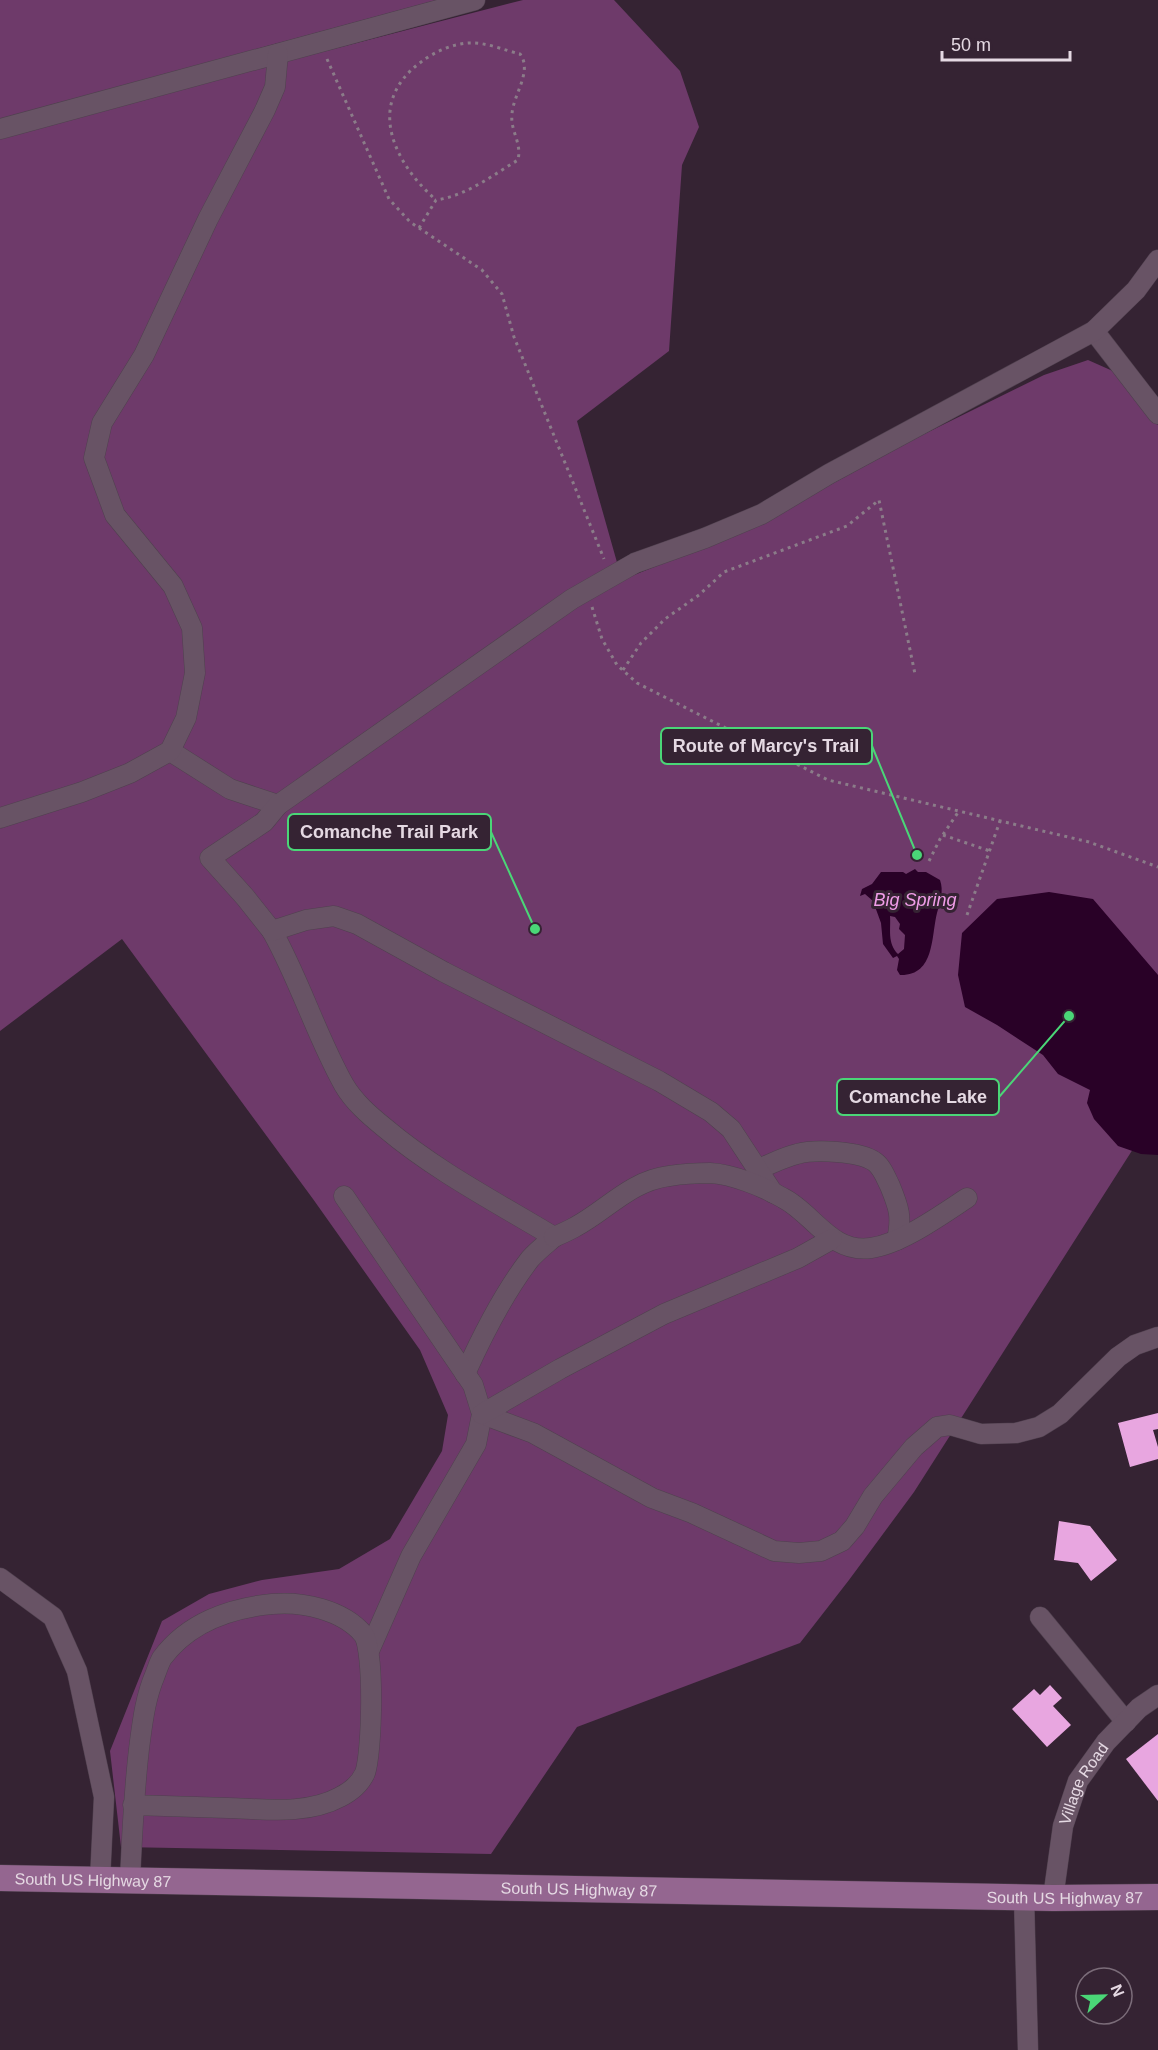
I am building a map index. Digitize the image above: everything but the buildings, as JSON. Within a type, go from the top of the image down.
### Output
[{"type":"main road","name":"South US Highway 87","points":[[0,1878],[1053,1898],[1158,1897]]},
{"type":"street","points":[[0,129],[475,0]]},
{"type":"street","points":[[0,818],[82,792],[130,773],[171,751],[186,718],[195,673],[192,628],[173,586],[115,515],[94,458],[102,423],[144,355],[208,219],[265,110],[275,87],[278,54]]},
{"type":"street","points":[[554,1237],[441,1169],[363,1110],[345,1086],[288,959],[272,931],[210,858],[264,822],[278,805],[572,598],[635,563],[705,538],[762,514],[830,474],[1094,331],[1136,290],[1158,260]]},
{"type":"street","points":[[1094,331],[1158,414]]},
{"type":"street","points":[[171,751],[230,789],[278,805]]},
{"type":"street","points":[[272,931],[306,920],[334,916],[357,924],[444,972],[659,1081],[711,1112],[731,1128],[773,1193]]},
{"type":"street","points":[[758,1169],[798,1153],[845,1153],[865,1157],[877,1163],[886,1176],[900,1209],[901,1221],[897,1240]]},
{"type":"street","points":[[465,1374],[480,1341],[505,1297],[531,1258],[554,1237],[576,1227],[639,1184],[668,1176],[711,1173],[746,1182],[785,1198],[832,1239],[852,1248],[869,1249],[897,1240],[967,1198]]},
{"type":"street","points":[[344,1196],[473,1386],[482,1414],[476,1444],[411,1556],[369,1651]]},
{"type":"street","points":[[482,1414],[560,1369],[664,1314],[798,1258],[832,1239]]},
{"type":"street","points":[[482,1414],[533,1433],[652,1498],[774,1551],[821,1551],[842,1541],[886,1480],[914,1447],[937,1427],[950,1425],[981,1434],[1016,1433],[1039,1427],[1060,1414],[1118,1357],[1135,1345],[1158,1337]]},
{"type":"street","points":[[0,1578],[53,1617],[76,1671],[104,1797],[100,1880]]},
{"type":"street","points":[[130,1881],[133,1805],[149,1688],[161,1659],[184,1635],[214,1617],[259,1605],[286,1603],[315,1607],[352,1622],[365,1637],[371,1659],[370,1743],[365,1773],[353,1789],[337,1799],[314,1807],[279,1809],[133,1805]]},
{"type":"street","points":[[1040,1617],[1126,1722]]},
{"type":"street","name":"Village Road","points":[[1053,1898],[1064,1826],[1078,1781],[1107,1742],[1139,1708],[1158,1695]]},
{"type":"street","points":[[1024,1897],[1028,2050]]},
{"type":"path","points":[[320,43],[389,199],[410,222],[482,270],[502,294],[514,337],[611,576]]},
{"type":"path","points":[[419,228],[436,200],[449,198],[471,188],[519,160],[521,150],[512,122],[512,112],[516,93],[524,75],[524,60],[520,54],[472,43],[451,47],[428,57],[409,71],[397,85],[390,104],[389,123],[395,145],[404,163],[422,187],[436,200]]},
{"type":"path","points":[[623,670],[641,643],[657,627],[699,595],[724,572],[847,526],[879,500],[915,674]]},
{"type":"path","points":[[587,590],[602,639],[617,665],[636,683],[828,780],[1089,842],[1158,867]]},
{"type":"path","points":[[929,861],[959,811]]},
{"type":"path","points":[[967,915],[1000,821]]},
{"type":"path","points":[[943,835],[990,851]]},
{"type":"shaded area","points":[[0,0],[437,0],[0,119]]},
{"type":"shaded area","points":[[523,0],[614,0],[680,71],[699,127],[682,165],[669,351],[577,421],[622,580],[754,526],[918,437],[1044,375],[1088,360],[1115,372],[1158,425],[1156,1113],[914,1492],[800,1643],[577,1727],[491,1854],[121,1847],[110,1751],[162,1621],[209,1594],[262,1580],[339,1569],[390,1539],[442,1451],[448,1415],[420,1350],[313,1199],[122,939],[0,1031],[0,139],[252,70]]},
{"type":"water","name":"Big Spring","points":[[915,869],[918,872],[926,872],[940,880],[942,892],[926,962],[911,974],[900,975],[897,970],[899,959],[897,956],[893,958],[883,944],[881,923],[873,901],[865,894],[860,896],[862,889],[872,884],[881,872],[906,874]],"holes":[[[890,916],[895,917],[900,924],[899,929],[905,935],[904,949],[898,954],[892,945],[890,936]]]},
{"type":"water","points":[[1049,892],[1093,899],[1158,975],[1158,1155],[1141,1154],[1118,1146],[1094,1119],[1087,1103],[1090,1090],[1058,1074],[1043,1055],[965,1007],[958,975],[962,933],[997,899]]},
{"type":"place","name":"Route of Marcy's Trail","points":[[917,855]]},
{"type":"place","name":"Comanche Trail Park","points":[[535,929]]},
{"type":"place","name":"Comanche Lake","points":[[1069,1016]]}]
